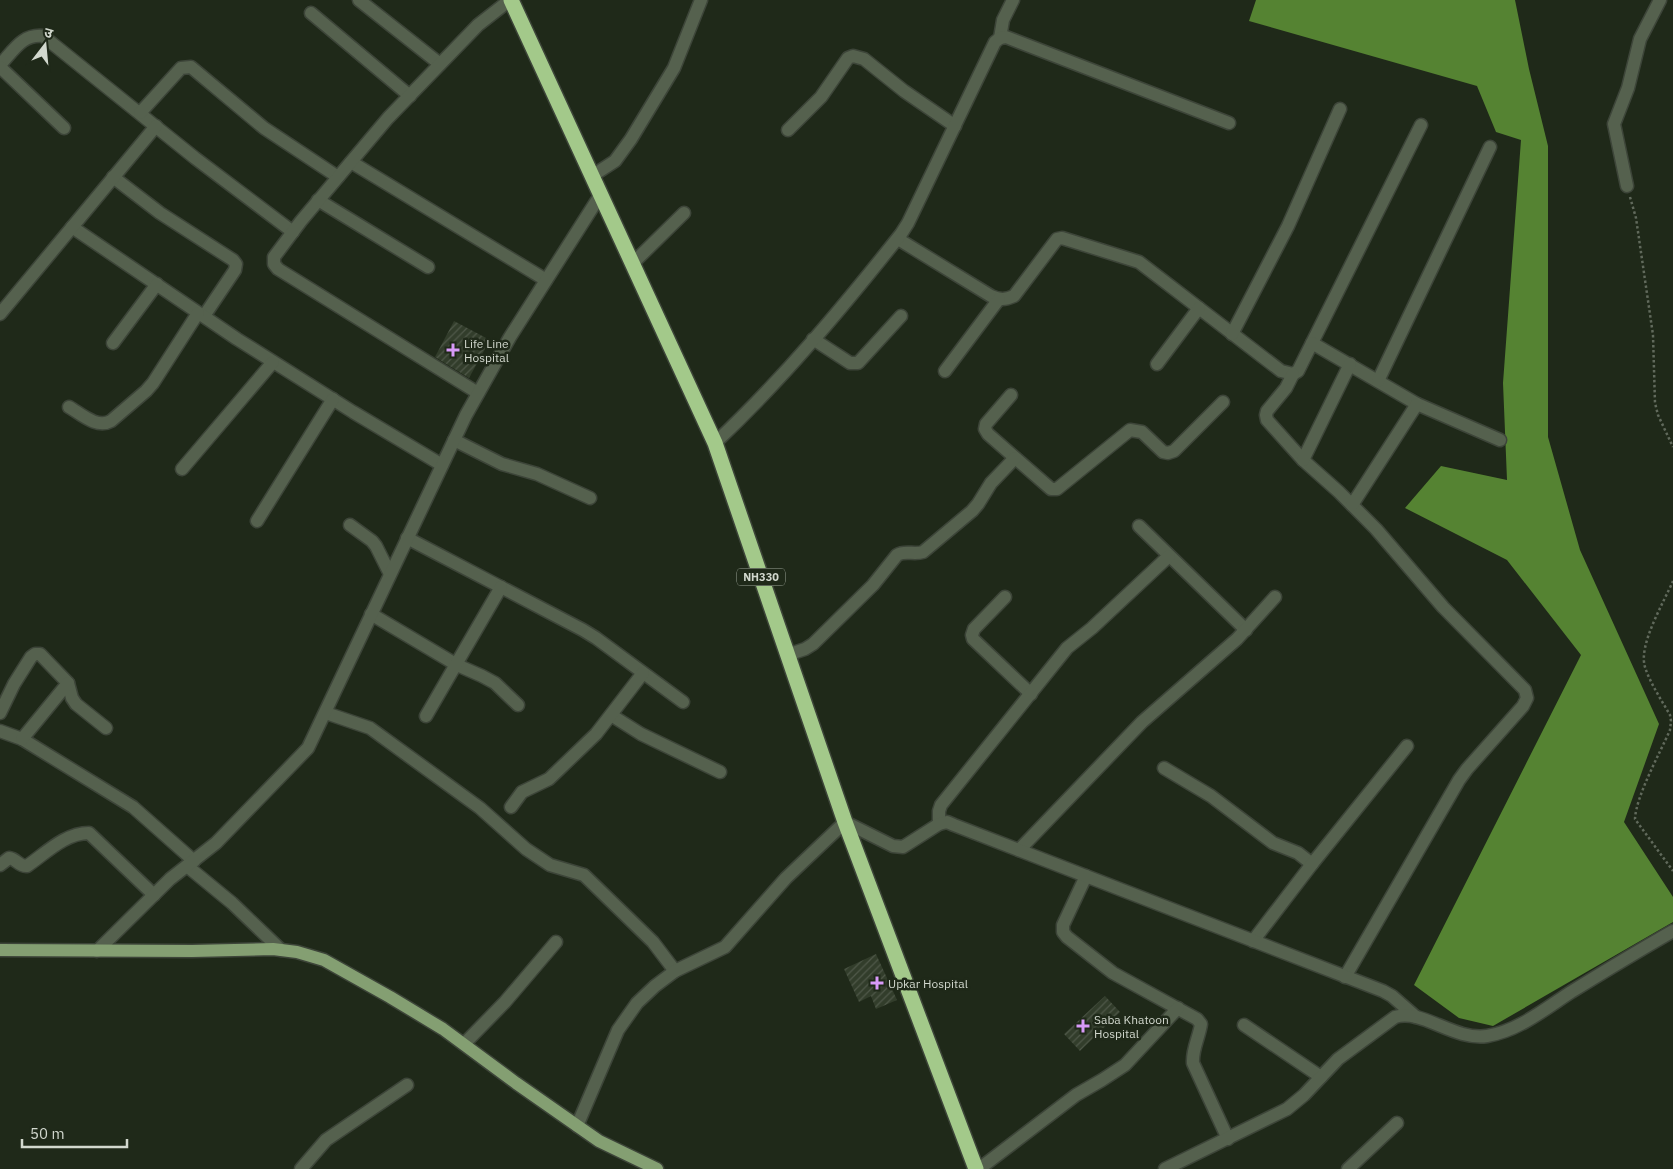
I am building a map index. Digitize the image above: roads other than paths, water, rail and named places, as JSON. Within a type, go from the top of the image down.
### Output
[{"type":"highway","name":"NH330","points":[[511,0],[715,443],[845,822],[978,1169]]},
{"type":"main road","points":[[0,950],[192,951],[273,949],[297,952],[324,960],[443,1029],[599,1141],[657,1169]]},
{"type":"street","points":[[359,0],[440,64]]},
{"type":"street","points":[[478,393],[278,269],[274,264],[274,258],[318,200],[410,96],[478,24],[511,0]]},
{"type":"street","points":[[592,176],[615,161],[631,139],[674,68],[701,0]]},
{"type":"street","points":[[1000,38],[1003,20],[1013,0]]},
{"type":"street","points":[[1627,186],[1614,124],[1628,88],[1640,39],[1660,0]]},
{"type":"street","points":[[311,12],[410,96]]},
{"type":"street","points":[[64,128],[0,66],[24,39],[33,35],[44,36],[195,158],[293,232]]},
{"type":"street","points":[[715,443],[753,407],[898,239],[908,224],[995,42],[1000,38],[1006,38],[1229,123]]},
{"type":"street","points":[[788,130],[816,103],[848,58],[853,56],[864,59],[904,91],[955,126]]},
{"type":"street","points":[[140,113],[181,68],[191,67],[264,128],[338,177]]},
{"type":"street","points":[[1232,334],[1288,226],[1340,109]]},
{"type":"street","points":[[1345,977],[1459,780],[1523,706],[1527,698],[1525,690],[1443,607],[1376,529],[1303,460],[1267,420],[1266,415],[1267,410],[1286,388],[1293,374],[1298,371],[1421,125]]},
{"type":"street","points":[[0,314],[156,126]]},
{"type":"street","points":[[1378,381],[1490,147]]},
{"type":"street","points":[[351,162],[546,280]]},
{"type":"street","points":[[69,407],[99,424],[111,421],[146,391],[235,270],[236,264],[233,260],[160,213],[113,177]]},
{"type":"street","points":[[93,951],[151,892],[170,879],[187,858],[216,843],[308,748],[478,393],[510,337],[601,194]]},
{"type":"street","points":[[318,200],[428,267]]},
{"type":"street","points":[[632,264],[684,213]]},
{"type":"street","points":[[72,227],[274,362],[442,465]]},
{"type":"street","points":[[898,239],[991,296],[1006,300],[1014,296],[1057,239],[1062,238],[1139,262],[1281,371],[1286,374],[1293,374]]},
{"type":"street","points":[[112,343],[157,284]]},
{"type":"street","points":[[945,371],[999,299]]},
{"type":"street","points":[[1157,364],[1199,308]]},
{"type":"street","points":[[813,339],[850,362],[858,363],[901,316]]},
{"type":"street","points":[[1312,343],[1416,404],[1500,440]]},
{"type":"street","points":[[182,469],[274,362]]},
{"type":"street","points":[[1303,460],[1350,364]]},
{"type":"street","points":[[1011,395],[986,424],[985,428],[988,434],[1051,489],[1057,489],[1130,430],[1142,432],[1164,452],[1174,451],[1222,402]]},
{"type":"street","points":[[257,521],[333,399]]},
{"type":"street","points":[[1352,506],[1416,404]]},
{"type":"street","points":[[454,440],[502,464],[537,474],[590,498]]},
{"type":"street","points":[[787,655],[813,644],[873,586],[897,554],[901,552],[918,554],[923,552],[972,511],[991,483],[1015,458]]},
{"type":"street","points":[[350,525],[372,541],[390,574]]},
{"type":"street","points":[[1139,526],[1246,630]]},
{"type":"street","points":[[407,538],[583,630],[683,702]]},
{"type":"street","points":[[939,824],[941,805],[1073,642],[1096,624],[1169,556]]},
{"type":"street","points":[[426,716],[501,587]]},
{"type":"street","points":[[1005,597],[974,629],[973,639],[1031,694]]},
{"type":"street","points":[[1018,850],[1142,722],[1237,640],[1276,597]]},
{"type":"street","points":[[371,614],[495,684],[518,705]]},
{"type":"street","points":[[0,713],[14,684],[31,657],[35,654],[40,654],[68,683],[72,698],[76,704],[106,728]]},
{"type":"street","points":[[511,807],[522,792],[549,779],[596,734],[643,673]]},
{"type":"street","points":[[22,739],[68,683]]},
{"type":"street","points":[[326,713],[370,728],[480,808],[526,849],[550,865],[584,875],[653,942],[675,971]]},
{"type":"street","points":[[611,715],[641,734],[720,772]]},
{"type":"street","points":[[0,731],[22,739],[132,808],[187,858],[281,950]]},
{"type":"street","points":[[1253,941],[1407,746]]},
{"type":"street","points":[[1164,768],[1211,796],[1273,842],[1298,853],[1312,864]]},
{"type":"street","points":[[577,1126],[618,1030],[637,1003],[675,971],[725,947],[786,878],[845,822],[893,846],[903,847],[939,824],[947,822],[1392,996],[1416,1017]]},
{"type":"street","points":[[0,865],[9,858],[12,858],[20,865],[28,866],[61,841],[89,833],[151,892]]},
{"type":"street","points":[[1086,876],[1063,925],[1063,932],[1114,973],[1197,1019],[1201,1024],[1192,1054],[1193,1064],[1228,1139]]},
{"type":"street","points":[[1165,1169],[1181,1166],[1287,1108],[1304,1095],[1338,1059],[1395,1016],[1403,1014],[1416,1017],[1462,1035],[1485,1036],[1509,1031],[1673,931]]},
{"type":"street","points":[[464,1044],[505,1002],[556,942]]},
{"type":"street","points":[[978,1169],[1076,1095],[1124,1065],[1178,1008]]},
{"type":"street","points":[[1244,1025],[1321,1077]]},
{"type":"street","points":[[301,1169],[326,1140],[407,1085]]},
{"type":"street","points":[[1348,1169],[1397,1123]]},
{"type":"place","name":"Life Line Hospital","points":[[453,350]]},
{"type":"place","name":"Upkar Hospital","points":[[877,983]]},
{"type":"place","name":"Saba Khatoon Hospital","points":[[1083,1026]]}]
